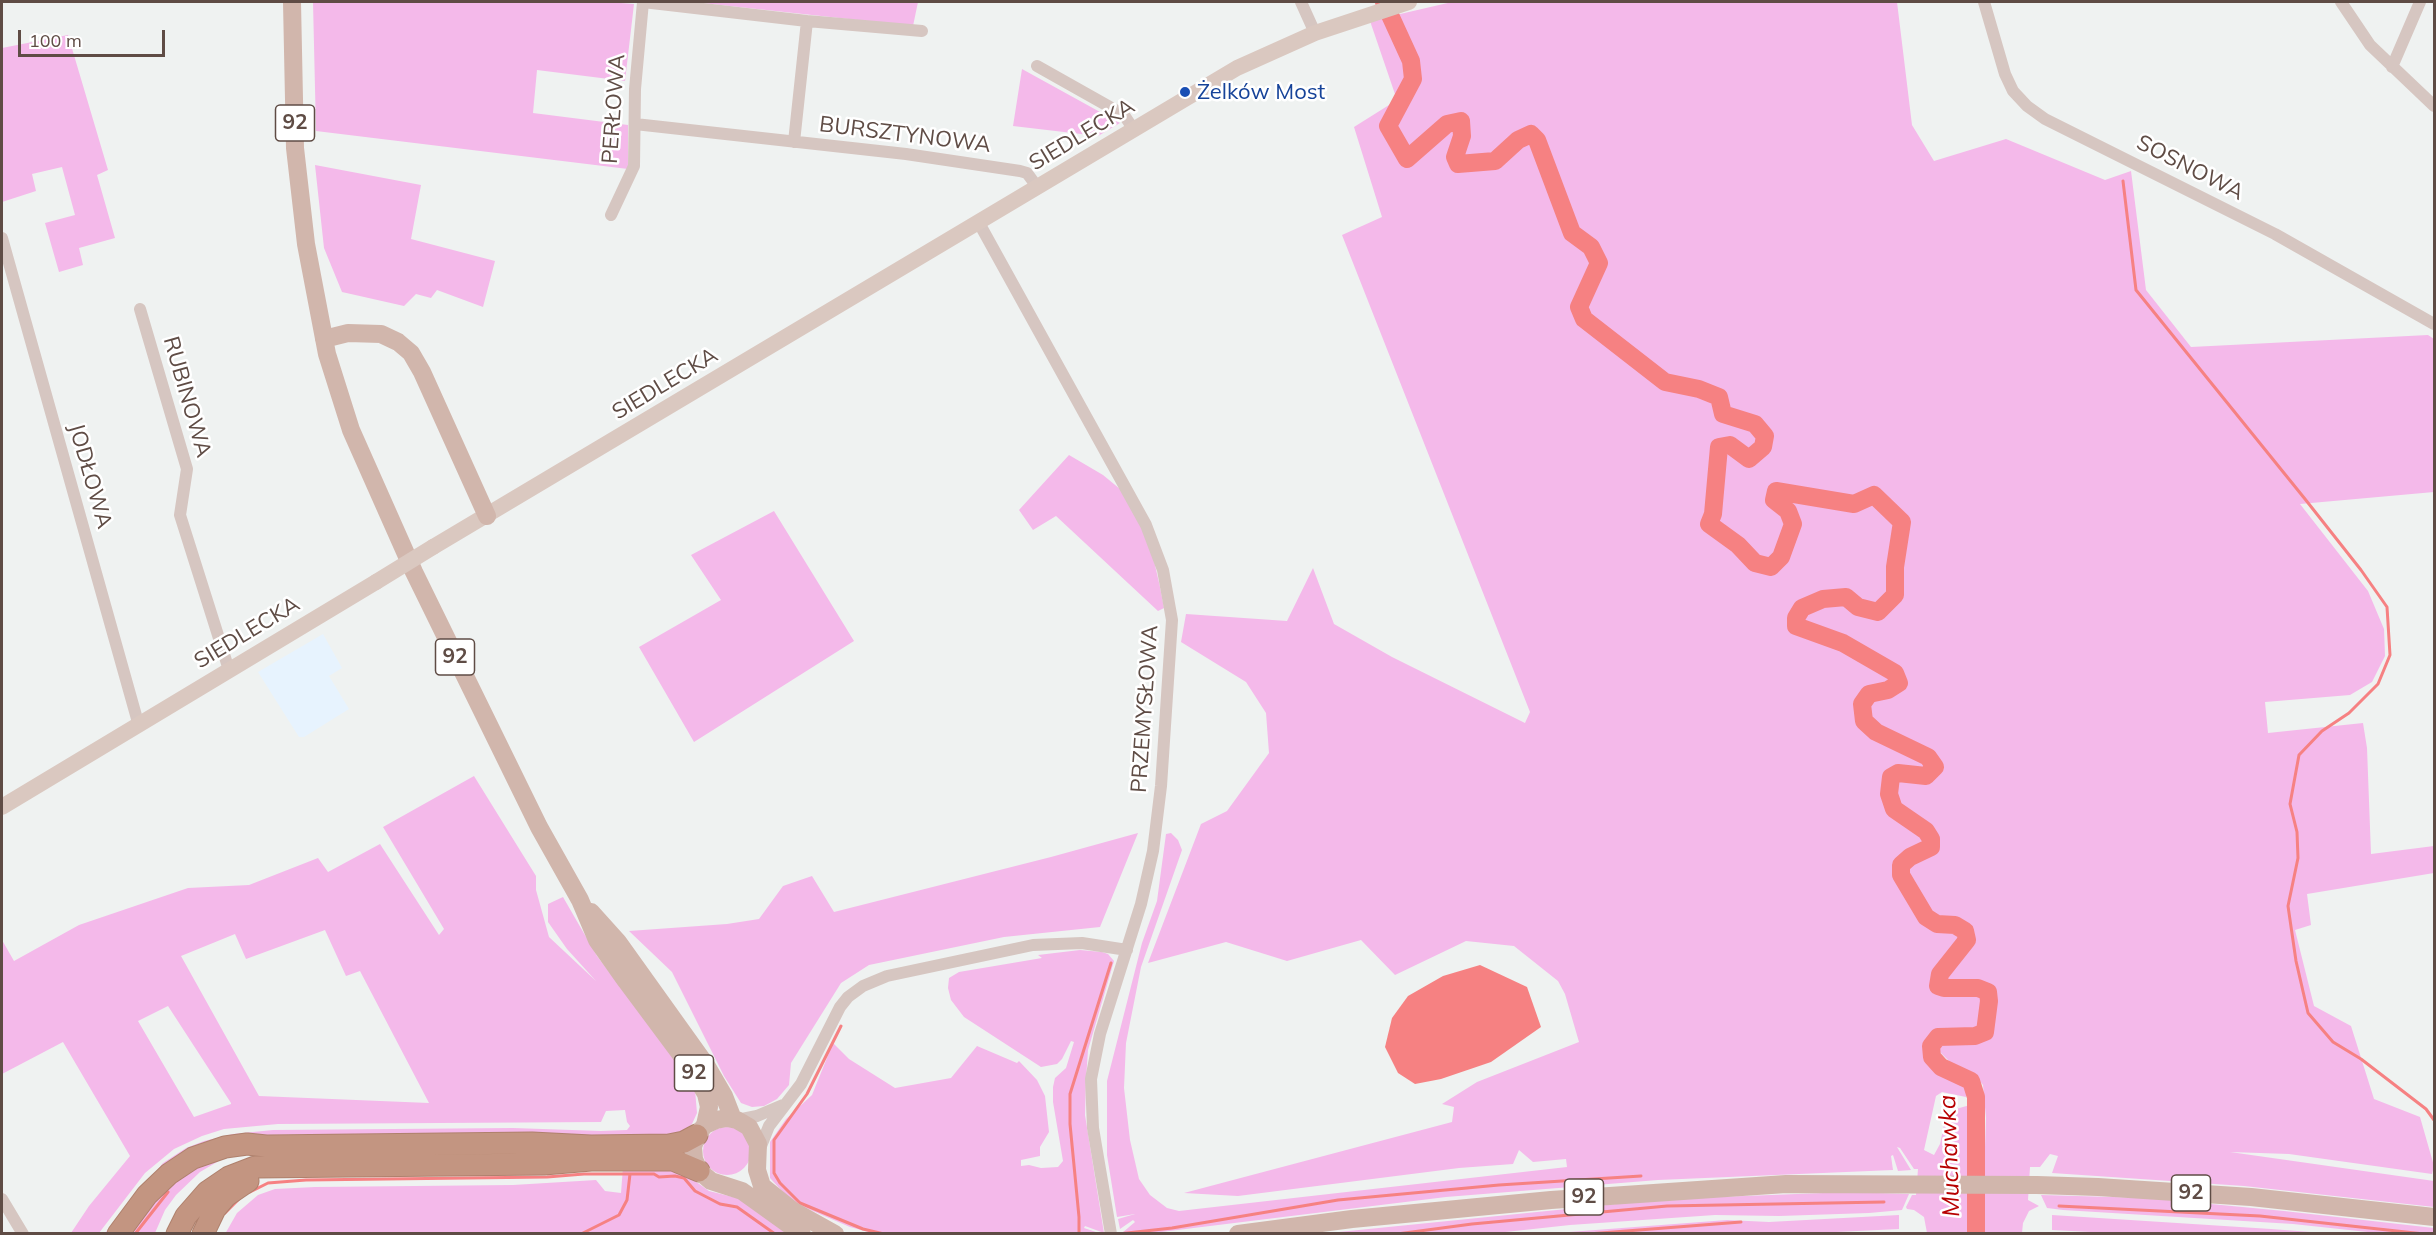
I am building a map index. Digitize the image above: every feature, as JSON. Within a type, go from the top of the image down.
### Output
[{"type":"highway","points":[[118,1233],[156,1185],[183,1163],[225,1147],[247,1144],[266,1146],[521,1143],[591,1146],[669,1145],[684,1142],[701,1130]]},
{"type":"highway","points":[[161,1233],[184,1195],[204,1176],[226,1162],[266,1146]]},
{"type":"highway","points":[[177,1233],[195,1203],[218,1184],[243,1170],[255,1167],[674,1160],[699,1171]]},
{"type":"highway","points":[[203,1233],[215,1209],[226,1196],[237,1187],[273,1168]]},
{"type":"main road","name":"92","points":[[292,2],[296,159],[306,244],[324,339],[351,430],[393,528],[538,827],[580,900],[597,940],[699,1080],[708,1103],[693,1153],[699,1171]]},
{"type":"main road","name":"SIEDLECKA","points":[[2,807],[433,547],[1237,68],[1315,33],[1409,2]]},
{"type":"main road","points":[[324,339],[348,333],[381,334],[398,342],[411,353],[422,372],[487,516]]},
{"type":"main road","name":"92","points":[[580,900],[618,942],[674,1018],[718,1086],[735,1120]]},
{"type":"main road","name":"92","points":[[701,1130],[722,1119],[735,1120],[753,1132],[758,1157],[758,1176],[765,1189],[808,1220],[835,1233]]},
{"type":"main road","points":[[725,1185],[741,1181],[753,1170],[758,1157]]},
{"type":"main road","points":[[699,1171],[711,1181],[742,1191],[802,1233]]},
{"type":"main road","name":"92","points":[[1238,1233],[1375,1217],[1654,1191],[1786,1184],[2037,1185],[2251,1197],[2434,1217]]},
{"type":"street","points":[[643,2],[807,21],[922,31]]},
{"type":"street","name":"PERŁOWA","points":[[611,215],[634,166],[635,89],[643,2]]},
{"type":"street","points":[[1301,2],[1315,33]]},
{"type":"street","name":"SOSNOWA","points":[[1984,2],[2005,74],[2013,91],[2027,106],[2055,124],[2275,234],[2434,324]]},
{"type":"street","points":[[2341,2],[2370,45],[2434,106]]},
{"type":"street","points":[[2392,67],[2420,2]]},
{"type":"street","name":"BURSZTYNOWA","points":[[794,142],[807,21]]},
{"type":"street","points":[[1037,66],[1124,115],[1134,130]]},
{"type":"street","name":"BURSZTYNOWA","points":[[635,124],[906,154],[1020,171],[1027,173],[1038,188]]},
{"type":"street","name":"PRZEMYSŁOWA","points":[[979,223],[1146,525],[1167,587],[1173,620],[1158,816],[1147,883],[1100,1035],[1091,1079],[1093,1128],[1111,1233]]},
{"type":"street","name":"JODŁOWA","points":[[2,238],[139,726]]},
{"type":"street","name":"RUBINOWA","points":[[140,309],[187,469],[180,515],[229,670]]},
{"type":"street","points":[[758,1157],[769,1125],[801,1084],[840,1007],[856,991],[875,980],[1033,945],[1083,944],[1127,950]]},
{"type":"street","points":[[735,1120],[757,1116],[784,1105]]},
{"type":"street","points":[[2,1199],[23,1233]]},
{"type":"shaded area","points":[[313,2],[608,2],[634,4],[625,81],[537,70],[533,113],[628,125],[628,169],[316,131]]},
{"type":"shaded area","points":[[693,2],[918,2],[913,26]]},
{"type":"shaded area","points":[[1452,2],[1897,2],[1912,125],[1934,161],[2006,139],[2105,180],[2131,171],[2146,290],[2191,347],[2428,335],[2434,339],[2434,492],[2300,504],[2368,591],[2384,629],[2385,656],[2372,682],[2350,695],[2265,702],[2268,733],[2363,723],[2367,748],[2371,854],[2434,846],[2434,873],[2307,894],[2311,925],[2295,930],[2314,1006],[2351,1026],[2374,1099],[2420,1117],[2434,1166],[2432,1174],[2289,1154],[2230,1152],[2434,1181],[2434,1207],[2244,1186],[2052,1173],[2058,1156],[2050,1154],[2040,1167],[2030,1167],[2028,1200],[2039,1206],[2029,1211],[2023,1223],[2022,1233],[1982,1233],[1986,1118],[1983,1085],[1975,1075],[1953,1065],[1936,1048],[1939,1043],[1982,1037],[1991,1026],[1995,1015],[1994,1001],[1987,988],[1976,983],[1942,983],[1973,936],[1954,950],[1941,967],[1935,978],[1935,986],[1941,993],[1982,995],[1985,1002],[1982,1024],[1977,1032],[1942,1030],[1927,1040],[1924,1049],[1928,1063],[1963,1083],[1967,1093],[1966,1097],[1942,1092],[1936,1096],[1924,1150],[1934,1155],[1940,1144],[1946,1116],[1956,1109],[1970,1105],[1968,1233],[1927,1233],[1924,1217],[1914,1210],[1907,1209],[1912,1195],[1916,1195],[1918,1169],[1914,1169],[1897,1147],[1911,1170],[1898,1171],[1893,1155],[1891,1156],[1893,1170],[1658,1180],[1446,1197],[1153,1233],[1112,1234],[1122,1233],[1135,1222],[1133,1220],[1120,1229],[1118,1219],[1135,1214],[1117,1217],[1107,1155],[1107,1081],[1142,943],[1157,901],[1166,834],[1171,833],[1178,840],[1182,850],[1141,967],[1126,1043],[1124,1088],[1130,1140],[1139,1179],[1150,1195],[1167,1208],[1179,1211],[1567,1167],[1566,1159],[1533,1162],[1519,1150],[1513,1164],[1459,1168],[1238,1196],[1184,1193],[1452,1122],[1454,1107],[1442,1104],[1477,1082],[1579,1042],[1565,994],[1558,981],[1514,946],[1466,941],[1395,975],[1361,940],[1287,961],[1226,942],[1148,963],[1201,824],[1227,811],[1269,753],[1266,713],[1246,682],[1181,642],[1186,614],[1287,621],[1313,568],[1334,624],[1392,657],[1525,723],[1530,712],[1342,235],[1382,217],[1354,127],[1397,100],[1370,21]]},
{"type":"shaded area","points":[[68,35],[108,170],[97,175],[115,238],[79,248],[83,265],[59,272],[45,223],[75,215],[62,167],[32,174],[36,191],[2,202],[2,48]]},
{"type":"shaded area","points":[[1022,69],[1120,123],[1098,136],[1013,126]]},
{"type":"shaded area","points":[[315,165],[421,185],[411,239],[495,261],[483,307],[437,290],[431,298],[416,294],[404,306],[342,292],[324,248]]},
{"type":"shaded area","points":[[1069,455],[1103,475],[1120,489],[1139,519],[1152,552],[1164,608],[1158,611],[1056,516],[1033,530],[1019,510]]},
{"type":"shaded area","points":[[774,511],[854,641],[694,742],[639,647],[721,600],[691,555]]},
{"type":"shaded area","points":[[323,634],[342,668],[329,676],[349,709],[304,737],[299,737],[258,672]]},
{"type":"shaded area","points":[[474,776],[536,876],[536,890],[549,937],[596,981],[567,949],[548,922],[548,904],[563,897],[597,956],[670,1052],[695,1090],[697,1113],[692,1124],[678,1136],[581,1137],[532,1133],[258,1135],[221,1139],[109,1233],[105,1233],[163,1163],[186,1148],[233,1134],[273,1130],[513,1128],[601,1131],[627,1130],[630,1126],[625,1110],[606,1111],[601,1122],[278,1124],[224,1129],[174,1149],[145,1173],[99,1233],[71,1233],[89,1206],[130,1156],[63,1042],[2,1074],[2,940],[14,961],[79,925],[188,888],[249,885],[318,858],[328,872],[380,844],[439,935],[444,929],[383,827]],"holes":[[[325,930],[346,976],[360,971],[429,1103],[259,1096],[181,956],[235,934],[246,959]],[[168,1006],[231,1103],[231,1104],[194,1117],[138,1021]]]},
{"type":"shaded area","points":[[1138,833],[1100,927],[1004,937],[869,965],[841,983],[791,1063],[789,1085],[777,1099],[764,1106],[752,1107],[741,1103],[724,1076],[672,972],[629,931],[727,924],[759,919],[783,886],[812,876],[834,912]]},
{"type":"shaded area","points":[[1080,950],[1102,952],[1108,954],[1114,961],[1088,1050],[1086,1080],[1085,1115],[1104,1233],[1085,1226],[1084,1228],[1099,1233],[876,1234],[850,1227],[792,1202],[770,1178],[770,1142],[786,1119],[812,1095],[833,1043],[849,1059],[895,1088],[951,1078],[977,1046],[1017,1063],[1019,1061],[1037,1080],[1045,1096],[1049,1132],[1040,1147],[1040,1156],[1021,1160],[1021,1166],[1058,1167],[1063,1161],[1053,1102],[1053,1087],[1055,1078],[1066,1068],[1074,1042],[1071,1041],[1057,1064],[1041,1067],[964,1017],[951,1000],[948,988],[949,978],[959,972],[1042,958],[1038,955]]},
{"type":"shaded area","points":[[1480,965],[1527,987],[1541,1027],[1491,1062],[1441,1079],[1415,1084],[1398,1073],[1385,1047],[1392,1018],[1408,996],[1443,976]]},
{"type":"shaded area","points":[[727,1127],[744,1134],[751,1151],[744,1168],[727,1175],[710,1168],[703,1151],[710,1134]]},
{"type":"shaded area","points":[[234,1152],[200,1172],[176,1195],[165,1210],[155,1233],[126,1234],[179,1174]]},
{"type":"shaded area","points":[[623,1167],[677,1168],[709,1191],[741,1199],[786,1233],[225,1234],[237,1213],[258,1195],[275,1189],[513,1185],[596,1180],[605,1191],[621,1193]]},
{"type":"shaded area","points":[[1849,1192],[1909,1194],[1902,1210],[1869,1213],[1779,1216],[1715,1215],[1570,1225],[1487,1234],[1319,1234],[1666,1199]]},
{"type":"shaded area","points":[[2041,1195],[2148,1198],[2284,1211],[2434,1228],[2434,1233],[2377,1233],[2293,1224],[2063,1210],[2047,1208]]},
{"type":"shaded area","points":[[1899,1215],[1899,1229],[1795,1234],[1556,1233],[1727,1220],[1769,1222]]},
{"type":"shaded area","points":[[2052,1215],[2324,1233],[2129,1234],[2052,1230]]},
{"type":"waterway","name":"Muchawka","points":[[1384,2],[1411,61],[1413,79],[1388,126],[1407,159],[1447,124],[1461,121],[1462,136],[1455,157],[1458,164],[1495,161],[1518,140],[1531,134],[1537,140],[1572,233],[1591,247],[1599,263],[1579,307],[1584,319],[1665,382],[1699,389],[1719,397],[1723,414],[1755,424],[1765,436],[1763,447],[1749,459],[1730,445],[1719,447],[1713,514],[1709,524],[1738,545],[1755,563],[1771,567],[1781,557],[1793,524],[1788,511],[1774,500],[1776,491],[1854,504],[1874,495],[1902,522],[1895,567],[1895,595],[1878,612],[1858,607],[1846,597],[1823,599],[1802,608],[1796,618],[1796,626],[1843,643],[1895,673],[1899,683],[1888,690],[1869,694],[1862,704],[1864,721],[1876,732],[1928,757],[1935,767],[1926,776],[1898,773],[1891,777],[1889,794],[1894,809],[1926,831],[1931,839],[1931,847],[1910,857],[1901,865],[1901,875],[1926,917],[1937,924],[1955,925],[1965,931],[1967,940],[1940,974],[1938,986],[1978,988],[1988,992],[1985,1032],[1975,1036],[1938,1037],[1931,1046],[1932,1057],[1941,1067],[1971,1081],[1976,1097],[1976,1234]]},
{"type":"waterway","points":[[2123,181],[2136,290],[2305,499],[2387,607],[2390,655],[2378,684],[2349,713],[2322,731],[2299,755],[2290,804],[2297,832],[2298,858],[2288,906],[2296,961],[2308,1013],[2333,1042],[2361,1059],[2426,1109],[2434,1120]]},
{"type":"waterway","points":[[1079,1234],[1070,1124],[1070,1094],[1111,963]]},
{"type":"waterway","points":[[841,1026],[807,1094],[774,1140],[774,1173],[780,1183],[800,1203],[863,1229],[884,1234]]},
{"type":"waterway","points":[[583,1233],[619,1215],[627,1200],[630,1174]]},
{"type":"waterway","points":[[250,1192],[268,1183],[306,1180],[654,1174],[659,1177],[684,1178],[695,1191],[720,1204],[737,1207],[775,1234]]},
{"type":"waterway","points":[[1118,1234],[1172,1228],[1338,1200],[1499,1185],[1641,1176]]},
{"type":"waterway","points":[[135,1234],[168,1192]]},
{"type":"waterway","points":[[225,1213],[239,1199]]},
{"type":"waterway","points":[[1397,1234],[1472,1224],[1667,1206],[1884,1202]]},
{"type":"waterway","points":[[2059,1206],[2260,1216],[2424,1234]]},
{"type":"waterway","points":[[1588,1234],[1741,1222]]},
{"type":"place","name":"Żelków Most","points":[[1185,92]]}]
